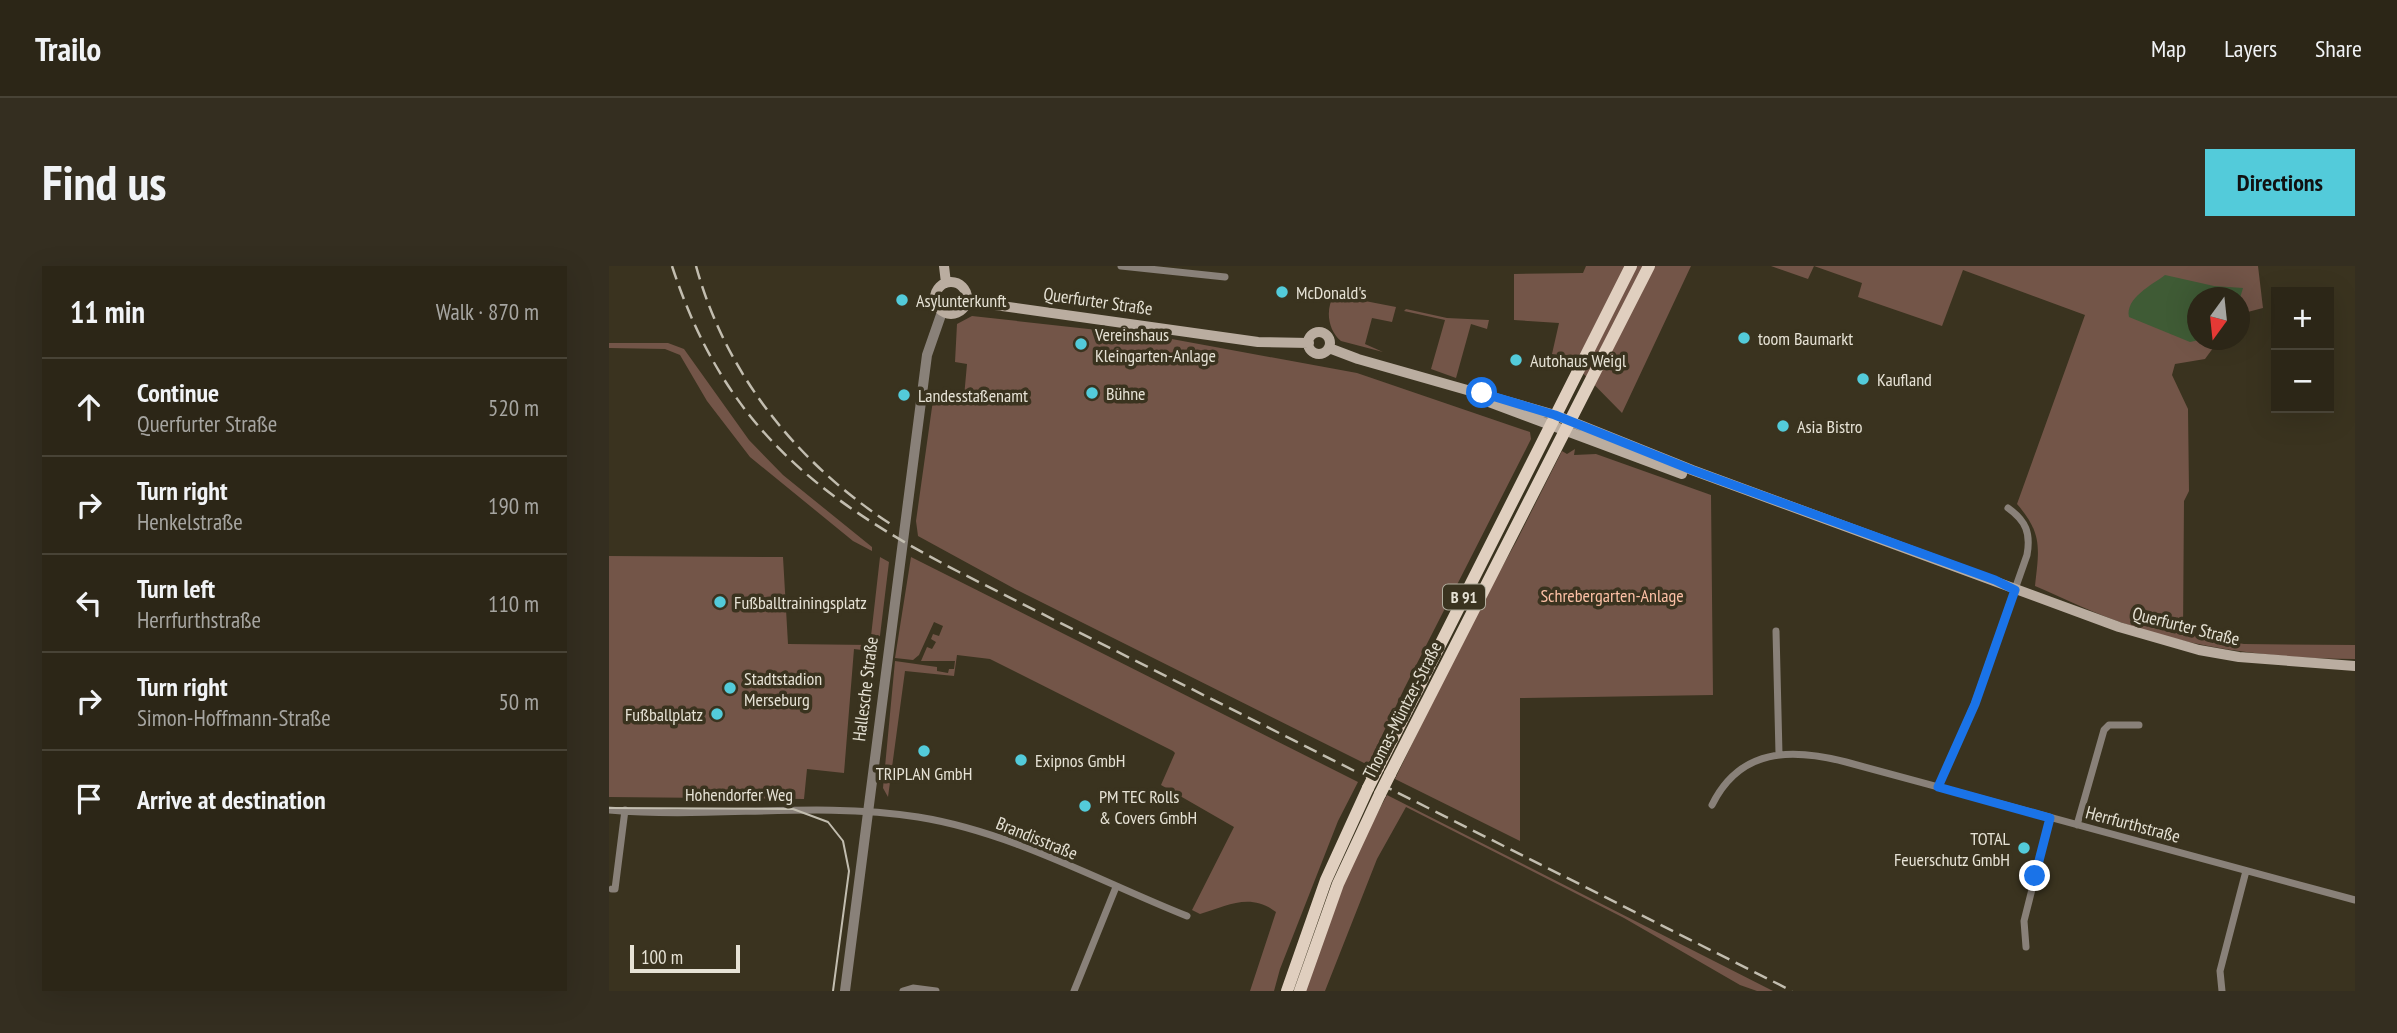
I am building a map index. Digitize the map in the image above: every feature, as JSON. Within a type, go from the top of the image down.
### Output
[{"type":"main road","points":[[944,266],[946,283]]},
{"type":"main road","name":"Thomas-Müntzer-Straße","points":[[1286,991],[1326,880],[1384,771],[1631,266]]},
{"type":"main road","name":"Thomas-Müntzer-Straße","points":[[1384,771],[1568,426],[1649,266]]},
{"type":"main road","points":[[946,283],[960,285],[966,294],[966,301],[955,313],[942,312],[936,305],[935,296],[938,288],[946,283]]},
{"type":"main road","name":"Querfurter Straße","points":[[966,301],[1258,342],[1309,343]]},
{"type":"main road","points":[[1322,333],[1328,337],[1329,348],[1319,354],[1313,351],[1309,343],[1312,335],[1322,333]]},
{"type":"main road","name":"Querfurter Straße","points":[[1329,348],[1568,426],[1989,585],[2015,590],[2119,627],[2199,650],[2286,663],[2355,666]]},
{"type":"main road","name":"Thomas-Müntzer-Straße","points":[[1300,991],[1374,791]]},
{"type":"street","points":[[1121,266],[1190,270],[1225,277]]},
{"type":"street","name":"Hallesche Straße","points":[[845,991],[927,355],[942,312]]},
{"type":"street","points":[[1938,787],[1975,704],[2015,590],[2029,541],[2022,518],[2008,508]]},
{"type":"street","points":[[1776,631],[1779,754]]},
{"type":"street","points":[[2077,825],[2103,730],[2109,725],[2139,725]]},
{"type":"street","name":"Herrfurthstraße","points":[[1712,805],[1722,785],[1750,764],[1779,754],[1828,757],[2355,900]]},
{"type":"street","name":"Hohendorfer Weg","points":[[609,810],[815,809],[869,812]]},
{"type":"street","points":[[614,889],[625,810]]},
{"type":"street","name":"Brandisstraße","points":[[869,812],[916,817],[968,828],[1008,841],[1187,916]]},
{"type":"street","points":[[2026,947],[2024,921],[2050,818]]},
{"type":"street","points":[[2222,991],[2220,971],[2246,871]]},
{"type":"street","points":[[1074,991],[1116,887]]},
{"type":"street","points":[[903,991],[913,988],[936,991]]},
{"type":"green space","points":[[1586,266],[1691,266],[1622,413],[1567,357],[1552,354],[1559,323],[1514,320],[1514,274],[1583,273]]},
{"type":"green space","points":[[1771,266],[1814,266],[1808,279]]},
{"type":"green space","points":[[1814,266],[2258,266],[2263,308],[2250,311],[2250,287],[2187,287],[2187,350],[2212,350],[2205,359],[2175,364],[2172,375],[2188,409],[2189,491],[2184,501],[2183,634],[2244,644],[2355,645],[2355,659],[2269,655],[2185,641],[2117,621],[2035,586],[2037,542],[2031,524],[2017,504],[2085,315],[1963,270],[1942,326],[1858,297],[1862,283]]},
{"type":"green space","points":[[1334,295],[1396,307],[1392,322],[1372,318],[1365,344],[1383,352],[1341,341],[1333,331],[1329,313]]},
{"type":"green space","points":[[1406,309],[1447,318],[1489,320],[1487,329],[1471,324],[1456,378],[1431,369],[1445,320],[1404,311]]},
{"type":"green space","points":[[972,316],[1161,337],[1357,373],[1530,432],[1531,439],[1368,765],[1015,589],[918,536],[916,521],[934,393],[964,397],[967,364],[955,362],[957,324]]},
{"type":"green space","points":[[609,343],[668,343],[684,349],[749,440],[783,475],[872,547],[872,551],[853,541],[750,457],[707,401],[680,355],[665,349],[609,348]]},
{"type":"green space","name":"Schrebergarten-Anlage","points":[[1575,449],[1574,455],[1596,454],[1711,495],[1713,695],[1520,698],[1520,841],[1395,779],[1473,619],[1562,451],[1567,454]]},
{"type":"green space","name":"Stadtstadion Merseburg","points":[[609,556],[783,557],[788,644],[870,645],[880,557],[889,562],[878,652],[854,649],[844,773],[807,769],[804,799],[609,797]]},
{"type":"green space","points":[[911,557],[1358,782],[1338,821],[1280,969],[1274,991],[1250,991],[1276,912],[1266,906],[1248,902],[1238,902],[1200,914],[1192,910],[1234,827],[1161,785],[1175,753],[990,659],[957,655],[954,676],[905,671],[888,797],[883,788],[895,661],[937,667],[937,671],[948,673],[949,669],[954,669],[955,661],[921,661],[927,647],[932,649],[936,642],[931,639],[933,634],[939,636],[943,626],[934,622],[919,655],[913,660],[895,658]]},
{"type":"green space","points":[[1387,795],[1773,991],[1757,991],[1740,985],[1624,918],[1406,807],[1377,859],[1325,991],[1304,991],[1350,865]]},
{"type":"shaded area","points":[[2165,275],[2228,287],[2187,287],[2187,341],[2129,317],[2131,304]]},
{"type":"tram line","points":[[609,808],[793,809],[828,822],[843,841],[849,871],[833,991]]},
{"type":"railway","points":[[672,266],[693,322],[719,370],[748,413],[781,450],[819,484],[861,515],[959,572],[1792,991]]},
{"type":"railway","points":[[696,266],[709,306],[726,344],[746,380],[770,414],[826,474],[892,525]]},
{"type":"place","name":"McDonald's","points":[[1282,292]]},
{"type":"place","name":"Asylunterkunft","points":[[902,300]]},
{"type":"place","name":"toom Baumarkt","points":[[1744,338]]},
{"type":"place","name":"Vereinshaus Kleingarten-Anlage","points":[[1081,344]]},
{"type":"place","name":"Autohaus Weigl","points":[[1516,360]]},
{"type":"place","name":"Kaufland","points":[[1863,379]]},
{"type":"place","name":"Bühne","points":[[1092,393]]},
{"type":"place","name":"Landesstaßenamt","points":[[904,395]]},
{"type":"place","name":"Asia Bistro","points":[[1783,426]]},
{"type":"place","name":"Fußballtrainingsplatz","points":[[720,602]]},
{"type":"place","name":"Stadtstadion Merseburg","points":[[730,688]]},
{"type":"place","name":"Fußballplatz","points":[[717,714]]},
{"type":"place","name":"TRIPLAN GmbH","points":[[924,751]]},
{"type":"place","name":"Exipnos GmbH","points":[[1021,760]]},
{"type":"place","name":"PM TEC Rolls & Covers GmbH","points":[[1085,806]]},
{"type":"place","name":"TOTAL Feuerschutz GmbH","points":[[2024,848]]},
{"type":"route","points":[[1482,393],[1555,415],[1692,470],[1995,580],[2015,590],[1975,704],[1938,787],[2050,818],[2035,876]]}]
